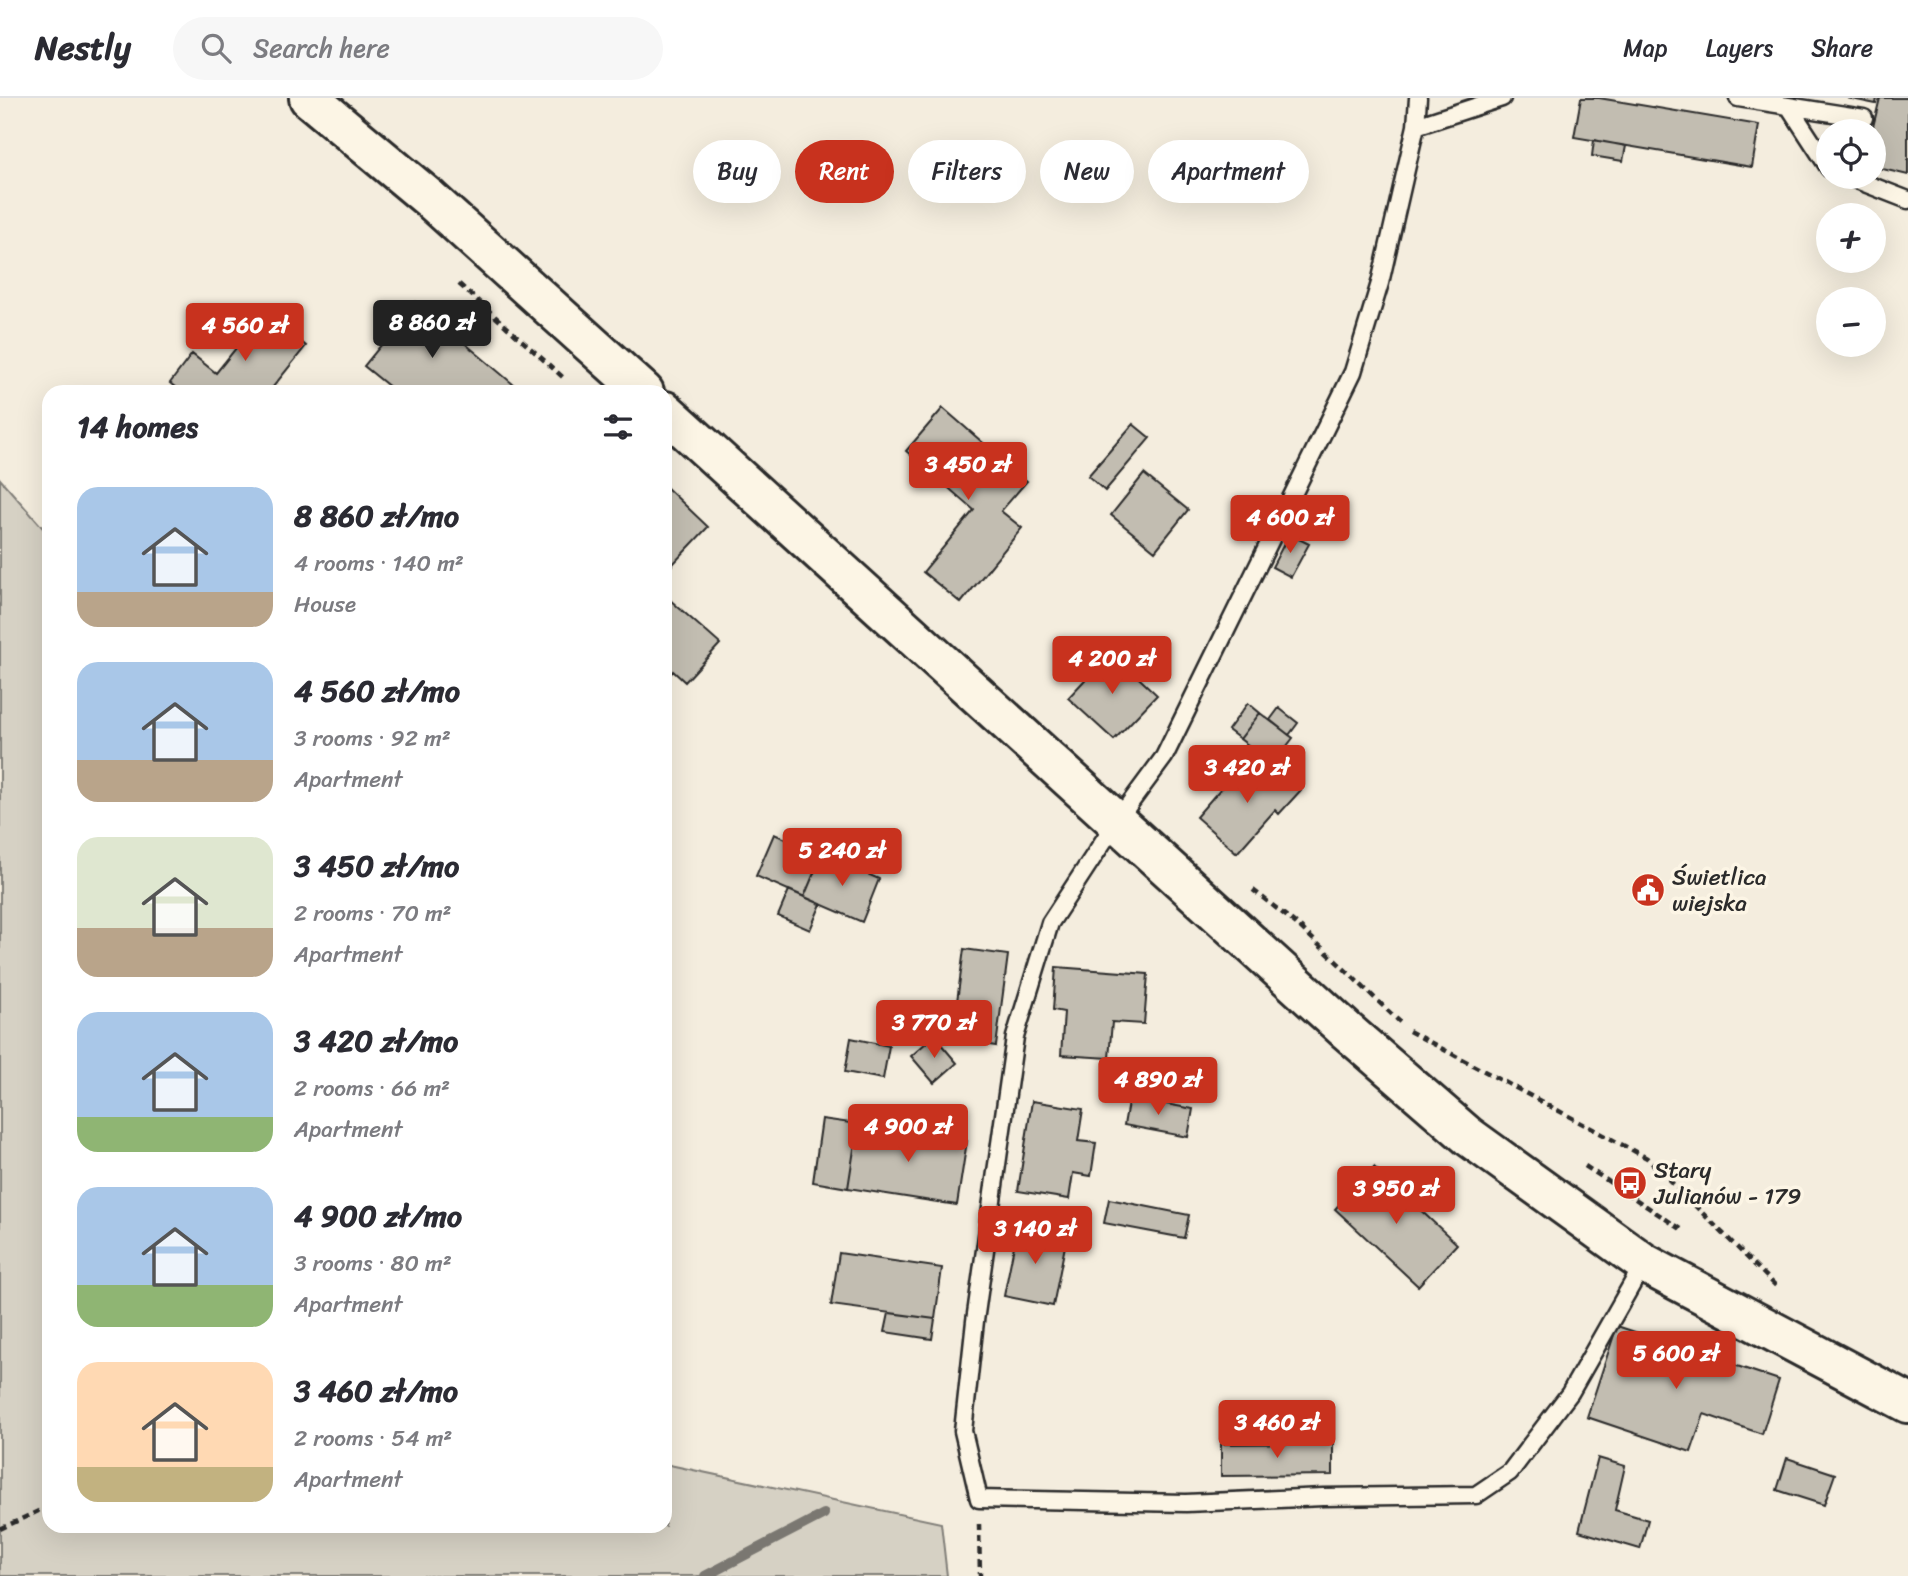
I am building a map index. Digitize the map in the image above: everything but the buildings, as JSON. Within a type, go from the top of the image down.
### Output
[{"type":"main road","points":[[309,98],[430,199],[636,385]]},
{"type":"main road","points":[[672,417],[1116,822],[1468,1136],[1644,1263],[1908,1404]]},
{"type":"lane","points":[[1418,98],[1416,126],[1380,283],[1353,372],[1164,757],[1116,822],[1050,923],[1015,1037],[975,1321],[963,1431],[979,1499],[1186,1503],[1323,1497],[1476,1495],[1510,1472],[1570,1393],[1644,1263]]},
{"type":"lane","points":[[1416,126],[1502,98]]},
{"type":"lane","points":[[1738,98],[1864,118]]},
{"type":"lane","points":[[1790,108],[1816,148]]},
{"type":"lane","points":[[1880,189],[1908,200]]},
{"type":"path","points":[[459,284],[566,380]]},
{"type":"path","points":[[1244,883],[1299,926],[1409,1031],[1647,1158],[1780,1290]]},
{"type":"path","points":[[1585,1166],[1681,1228]]},
{"type":"path","points":[[979,1499],[980,1576]]},
{"type":"path","points":[[0,1529],[42,1509]]},
{"type":"shaded area","points":[[0,479],[42,527],[42,1533],[672,1533],[672,1465],[941,1523],[947,1576],[0,1576]]},
{"type":"waterway","points":[[705,1576],[824,1514]]},
{"type":"place","name":"Świetlica wiejska","points":[[1648,890]]},
{"type":"place","name":"Stary Julianów - 179","points":[[1630,1183]]}]
